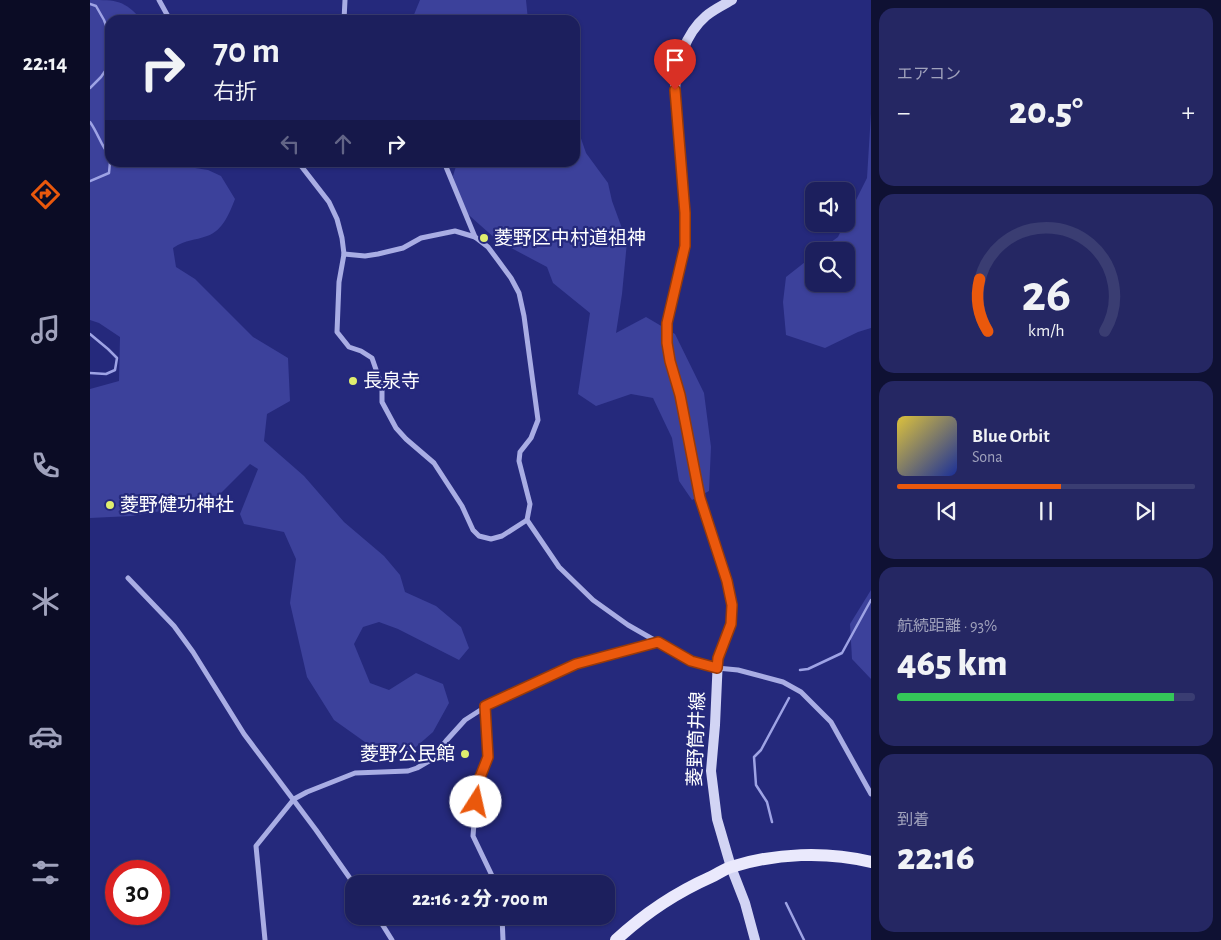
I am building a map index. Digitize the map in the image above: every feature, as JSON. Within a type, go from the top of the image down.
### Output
[{"type":"main road","name":"菱野筒井線","points":[[732,0],[714,5],[692,33],[676,70],[675,90],[685,213],[685,246],[667,323],[667,343],[680,395],[700,498],[727,581],[732,605],[731,624],[718,658],[716,725],[711,771],[712,788],[717,819],[755,940]]},
{"type":"main road","points":[[616,940],[660,903],[688,887],[731,867],[771,858],[810,855],[836,856],[871,862]]},
{"type":"street","points":[[159,0],[167,15]]},
{"type":"street","points":[[344,15],[345,0]]},
{"type":"street","points":[[302,167],[329,202],[337,219],[344,254],[339,282],[337,332],[349,347],[361,351],[372,358],[382,387],[382,402],[396,428],[434,463],[462,506],[473,530],[479,536],[491,539],[502,536],[527,520]]},
{"type":"street","points":[[446,167],[475,236],[488,248],[511,278],[519,293],[524,316],[538,420],[531,438],[520,452],[519,461],[530,504],[527,520],[559,567],[593,600],[628,625],[691,661],[774,679],[801,692],[830,722],[871,794]]},
{"type":"street","points":[[344,254],[365,256],[378,254],[403,248],[420,238],[455,231],[475,236]]},
{"type":"street","points":[[128,578],[174,626],[193,652],[244,734],[294,799],[348,875]]},
{"type":"street","points":[[265,940],[256,846],[294,799],[323,785],[355,773],[408,771],[417,768],[438,751],[465,720],[485,706],[576,664],[658,642]]},
{"type":"street","points":[[485,706],[488,757],[477,785],[473,836],[492,875]]},
{"type":"street","points":[[383,925],[392,940]]},
{"type":"street","points":[[502,925],[503,940]]},
{"type":"shaded area","points":[[90,0],[107,0],[125,5],[137,15],[105,15],[105,167],[189,167],[208,170],[221,176],[235,199],[231,210],[222,226],[213,234],[173,248],[176,267],[195,279],[253,337],[288,358],[290,401],[267,414],[264,441],[304,476],[344,522],[384,556],[400,575],[405,592],[436,606],[461,627],[469,648],[459,660],[398,629],[379,622],[363,627],[354,644],[370,683],[389,690],[416,673],[443,684],[449,703],[433,732],[409,753],[379,752],[334,720],[307,677],[290,603],[296,559],[284,532],[244,524],[240,514],[258,469],[250,464],[215,499],[197,505],[131,516],[90,518],[90,389],[119,381],[120,337],[99,323],[90,320]]},
{"type":"shaded area","points":[[420,0],[526,0],[528,15],[414,15]]},
{"type":"shaded area","points":[[871,113],[871,328],[858,332],[825,348],[786,335],[783,302],[786,277],[805,262],[805,292],[855,292],[855,242],[831,242],[838,237],[840,232],[855,232],[855,202],[867,178]]},
{"type":"shaded area","points":[[580,136],[586,153],[608,183],[612,201],[627,242],[616,333],[646,317],[675,334],[704,393],[711,447],[709,491],[692,500],[679,481],[672,438],[653,398],[631,394],[596,406],[578,394],[590,313],[553,283],[547,267],[498,241],[462,209],[453,176],[456,167],[580,167]]},
{"type":"shaded area","points":[[871,590],[871,679],[852,659],[850,624]]},
{"type":"waterway","points":[[90,4],[96,6],[105,23]]},
{"type":"waterway","points":[[90,88],[105,71]]},
{"type":"waterway","points":[[90,122],[105,149]]},
{"type":"waterway","points":[[90,181],[109,173],[110,167]]},
{"type":"waterway","points":[[90,334],[117,358],[115,370],[106,374],[90,373]]},
{"type":"waterway","points":[[800,670],[808,669],[842,653],[871,600]]},
{"type":"waterway","points":[[772,822],[767,802],[756,785],[754,757],[761,750],[789,698]]},
{"type":"waterway","points":[[786,903],[804,940]]},
{"type":"place","name":"菱野区中村道祖神","points":[[484,238]]},
{"type":"place","name":"長泉寺","points":[[353,381]]},
{"type":"place","name":"菱野健功神社","points":[[110,505]]},
{"type":"place","name":"菱野公民館","points":[[465,754]]},
{"type":"route","points":[[476,802],[477,785],[488,757],[485,706],[576,664],[658,642],[691,661],[717,668],[718,658],[731,624],[732,605],[727,581],[712,540],[700,498],[680,395],[667,343],[667,323],[685,246],[685,213],[675,90]]}]
